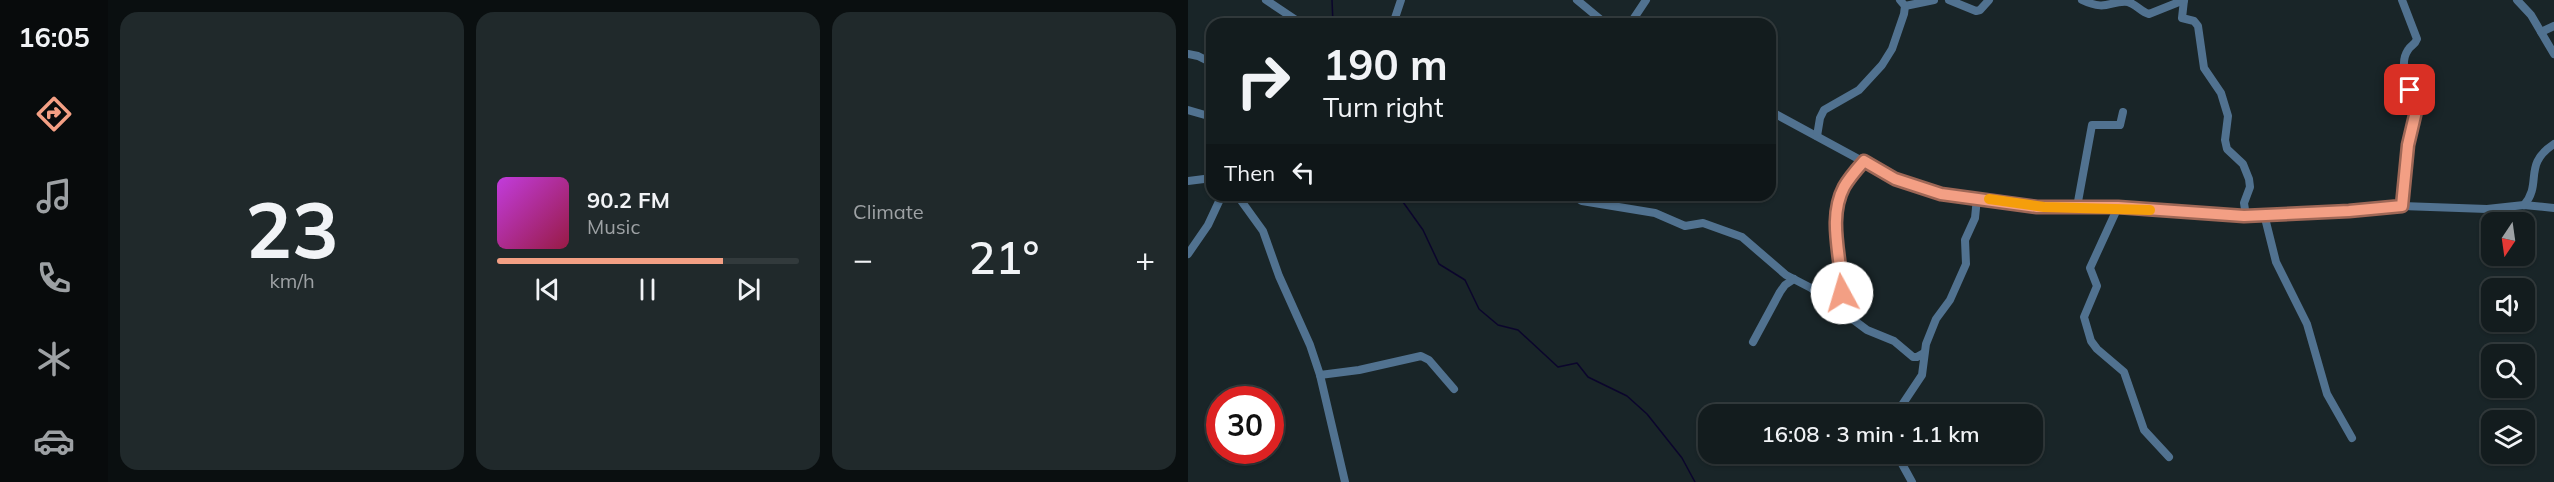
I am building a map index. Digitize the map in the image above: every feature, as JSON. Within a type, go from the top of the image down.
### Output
[{"type":"street","points":[[1266,0],[1293,18]]},
{"type":"street","points":[[1396,18],[1401,0]]},
{"type":"street","points":[[1577,0],[1598,18]]},
{"type":"street","points":[[1634,18],[1646,0]]},
{"type":"street","points":[[1817,136],[1824,110],[1859,90],[1886,60],[1904,14],[1903,3],[1934,0]]},
{"type":"street","points":[[1949,0],[1976,11],[1980,10],[1989,0]]},
{"type":"street","points":[[2082,0],[2099,6],[2118,1],[2128,2],[2149,14],[2184,0],[2182,18],[2194,21],[2198,27],[2204,68],[2221,93],[2228,116],[2225,140],[2227,149],[2243,164],[2249,179],[2250,187],[2244,203],[2247,216]]},
{"type":"street","points":[[2402,0],[2417,39],[2407,52],[2405,65],[2408,87],[2417,101],[2408,145],[2402,206]]},
{"type":"street","points":[[2517,0],[2531,15],[2554,54]]},
{"type":"street","points":[[2541,32],[2554,26]]},
{"type":"street","points":[[1188,54],[1206,60]]},
{"type":"street","points":[[1188,110],[1206,115]]},
{"type":"street","points":[[2077,207],[2092,125],[2120,125],[2123,112]]},
{"type":"street","points":[[1776,114],[1895,179],[1928,191],[2037,207],[2118,207],[2247,216],[2402,206],[2487,209],[2523,205],[2554,208]]},
{"type":"street","points":[[2523,205],[2532,192],[2533,176],[2539,157],[2554,144]]},
{"type":"street","points":[[1838,308],[1842,283],[1838,255],[1837,207],[1845,184],[1864,161]]},
{"type":"street","points":[[1188,181],[1206,179]]},
{"type":"street","points":[[1903,404],[1922,375],[1924,353],[1936,319],[1949,302],[1966,264],[1965,240],[1975,218],[1977,198]]},
{"type":"street","points":[[1188,254],[1212,219],[1220,201]]},
{"type":"street","points":[[1241,201],[1263,231],[1279,276],[1311,345],[1345,482]]},
{"type":"street","points":[[1582,201],[1656,213],[1685,226],[1703,223],[1742,237],[1786,275],[1838,308],[1867,330],[1894,341],[1913,357],[1924,353]]},
{"type":"street","points":[[2118,207],[2091,268],[2097,286],[2085,312],[2084,322],[2097,349],[2124,372],[2144,430],[2169,457]]},
{"type":"street","points":[[2264,214],[2276,262],[2306,319],[2327,394],[2352,438]]},
{"type":"street","points":[[1753,342],[1779,292],[1794,279]]},
{"type":"street","points":[[1320,375],[1359,370],[1421,356],[1429,360],[1454,389]]},
{"type":"street","points":[[1902,464],[1912,482]]},
{"type":"waterway","points":[[1332,0],[1333,18]]},
{"type":"waterway","points":[[1402,201],[1423,230],[1439,264],[1465,280],[1479,309],[1498,325],[1518,330],[1558,367],[1577,363],[1588,377],[1627,396],[1647,414],[1682,458],[1695,482]]},
{"type":"slow traffic","points":[[1989,199],[2037,207],[2118,207],[2150,210]]},
{"type":"route","points":[[1842,293],[1837,207],[1845,184],[1864,161],[1890,177],[1928,191],[2037,207],[2118,207],[2244,216],[2402,206],[2408,145],[2417,107],[2416,98],[2410,90]]}]
